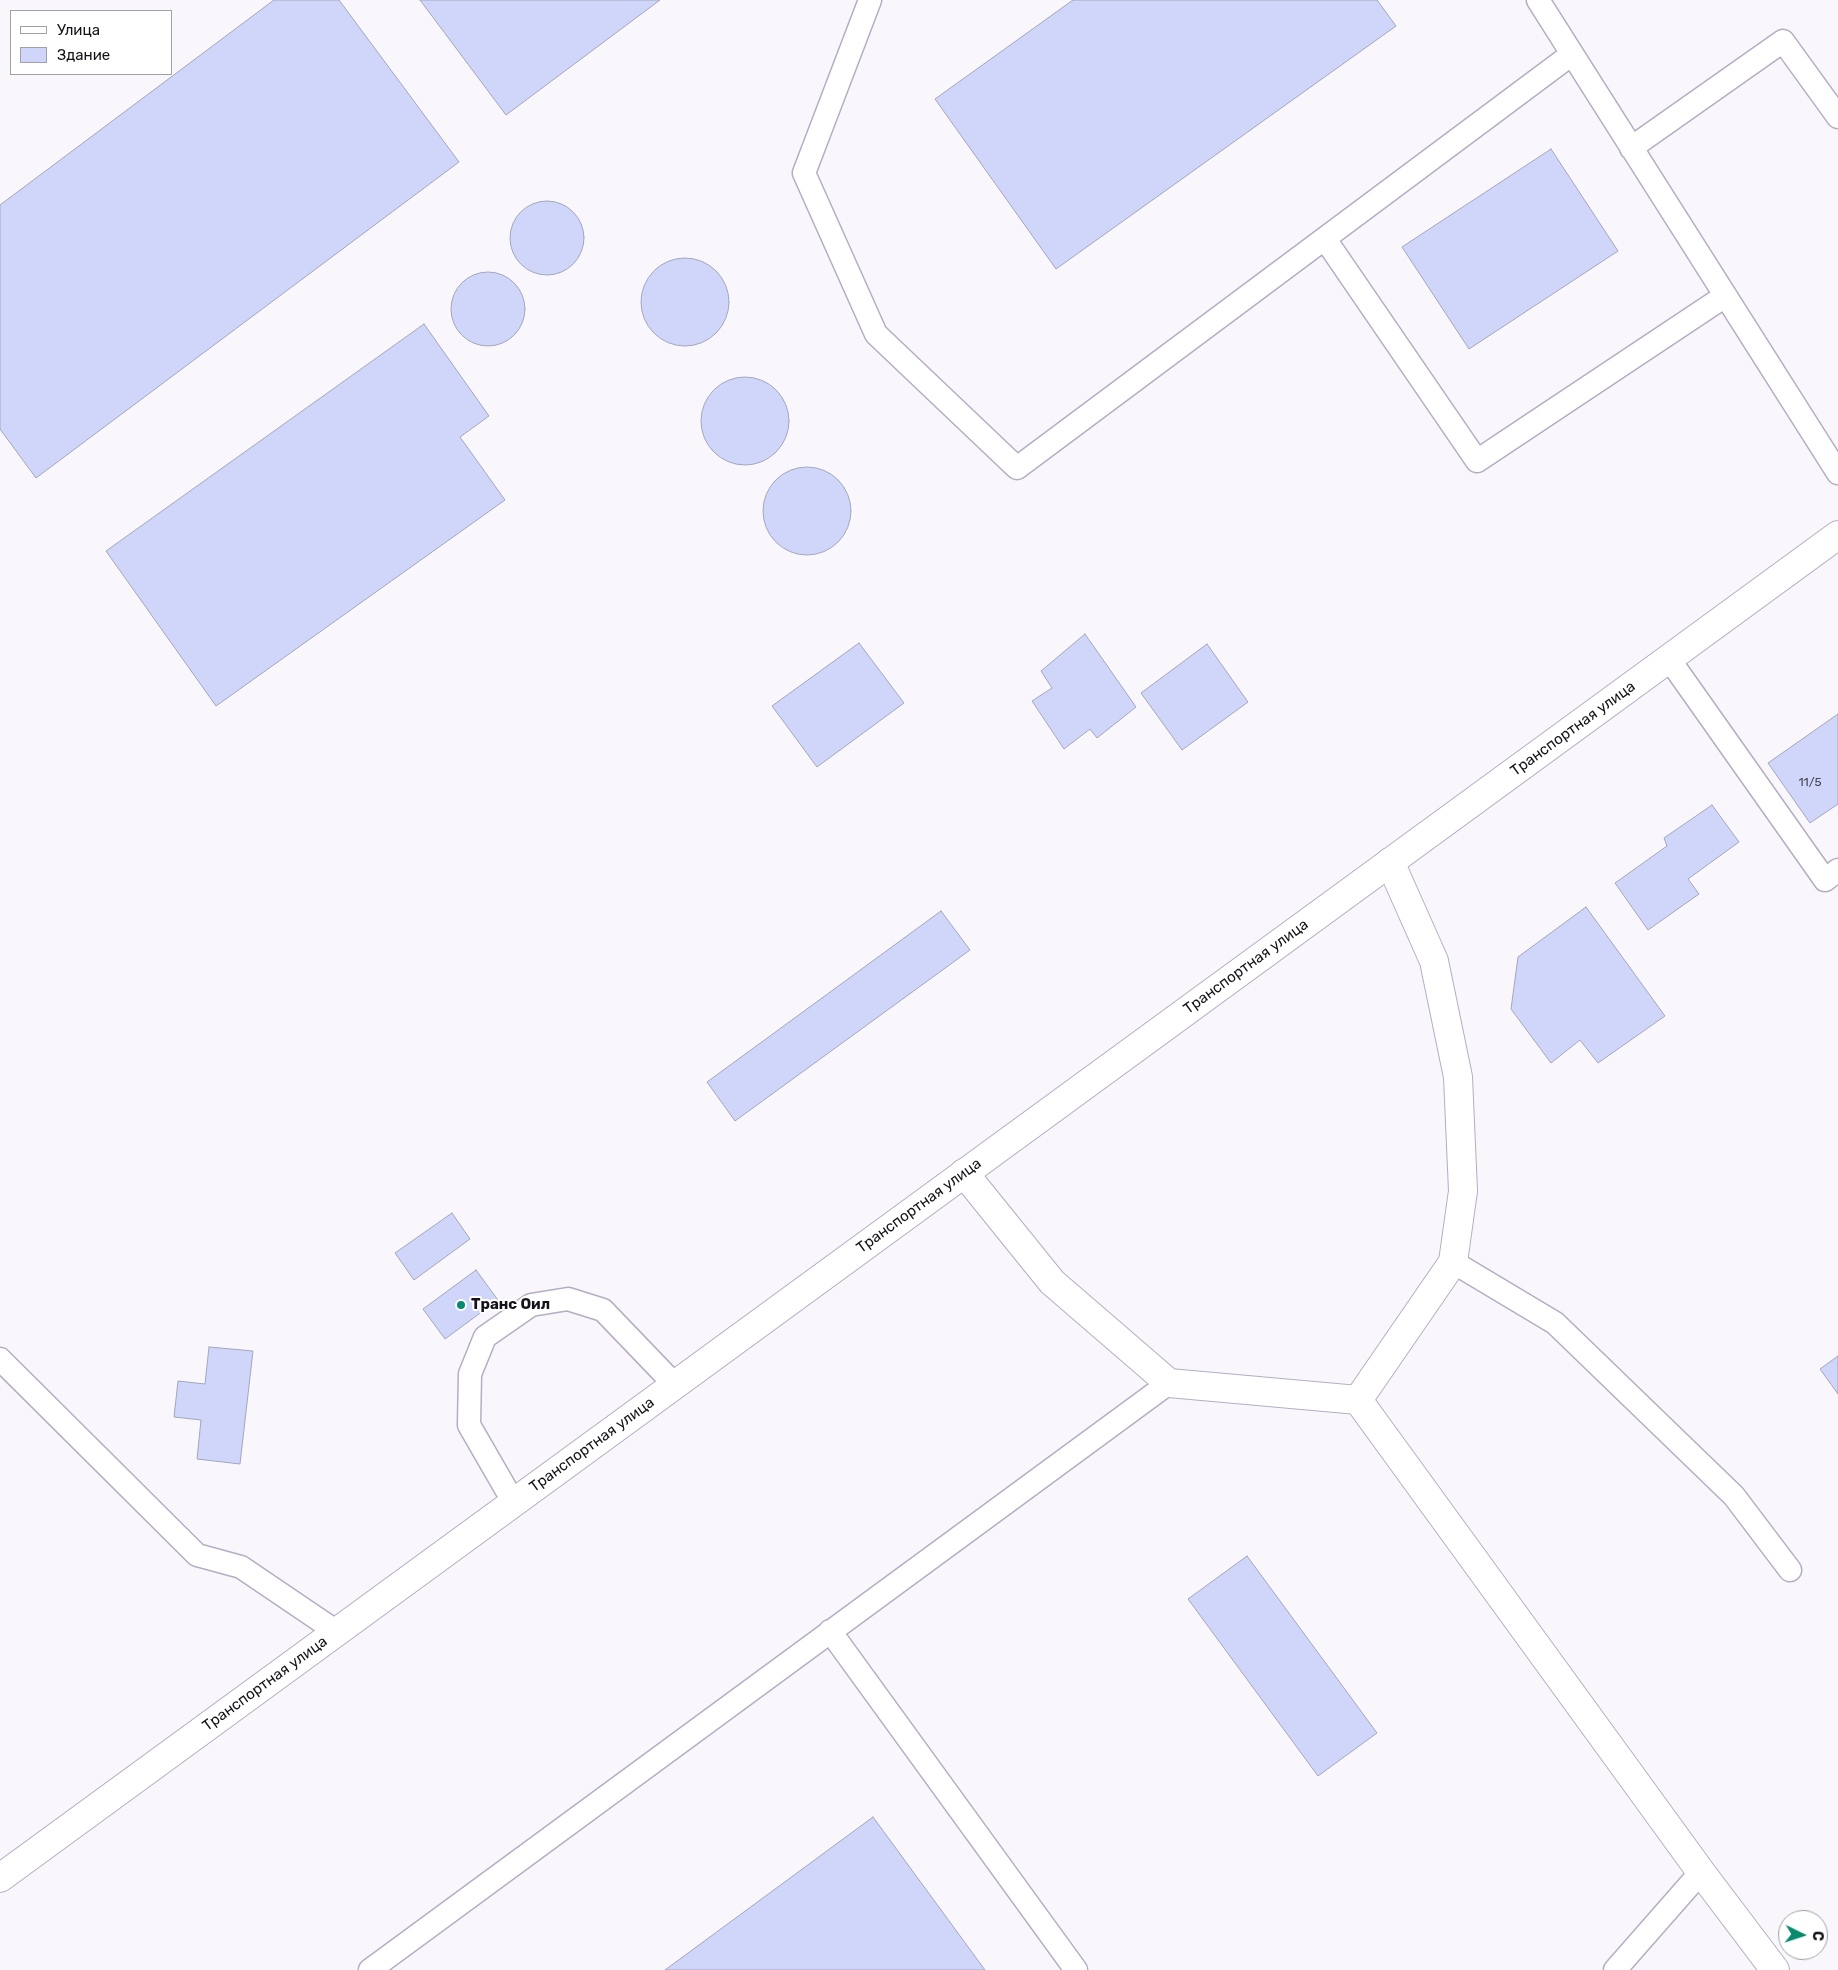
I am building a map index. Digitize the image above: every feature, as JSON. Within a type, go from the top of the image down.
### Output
[{"type":"main road","name":"Транспортная улица","points":[[0,1878],[1838,535]]},
{"type":"main road","points":[[1358,1400],[1453,1262],[1463,1190],[1458,1077],[1434,961],[1390,862]]},
{"type":"main road","points":[[964,1173],[1052,1282],[1170,1383],[1358,1400],[1701,1872],[1775,1970]]},
{"type":"lane","points":[[870,0],[804,172],[876,334],[1017,468],[1572,54]]},
{"type":"lane","points":[[1538,0],[1838,474]]},
{"type":"lane","points":[[1631,148],[1783,41],[1838,117]]},
{"type":"lane","points":[[1324,239],[1477,461],[1725,296]]},
{"type":"lane","points":[[1668,659],[1825,880],[1838,870]]},
{"type":"lane","points":[[1453,1262],[1555,1324],[1734,1496],[1790,1570]]},
{"type":"lane","points":[[514,1502],[469,1425],[470,1374],[485,1337],[531,1305],[568,1299],[603,1310],[675,1385]]},
{"type":"lane","points":[[0,1359],[197,1555],[241,1567],[337,1632]]},
{"type":"lane","points":[[370,1970],[1170,1383]]},
{"type":"lane","points":[[830,1632],[1076,1970]]},
{"type":"lane","points":[[1616,1970],[1701,1872]]},
{"type":"building","points":[[274,0],[339,0],[459,162],[36,478],[0,429],[0,205]]},
{"type":"building","points":[[420,0],[660,0],[506,115]]},
{"type":"building","points":[[1073,0],[1377,0],[1396,26],[1056,269],[935,99]]},
{"type":"building","points":[[1551,149],[1618,251],[1469,349],[1402,247]]},
{"type":"building","points":[[547,201],[568,207],[578,217],[584,238],[578,259],[568,269],[547,275],[526,269],[516,259],[510,238],[516,217],[526,207]]},
{"type":"building","points":[[685,258],[702,261],[710,265],[722,277],[726,285],[729,302],[726,319],[722,327],[710,339],[702,343],[685,346],[668,343],[660,339],[648,327],[644,319],[641,302],[644,285],[648,277],[660,265],[668,261]]},
{"type":"building","points":[[488,272],[509,278],[519,288],[525,309],[519,330],[509,340],[488,346],[467,340],[457,330],[451,309],[457,288],[467,278]]},
{"type":"building","points":[[424,324],[489,416],[460,437],[505,500],[216,706],[106,551]]},
{"type":"building","points":[[745,377],[762,380],[776,390],[786,404],[789,421],[786,438],[776,452],[762,462],[745,465],[728,462],[714,452],[704,438],[701,421],[704,404],[714,390],[728,380]]},
{"type":"building","points":[[807,467],[824,470],[838,480],[848,494],[851,511],[848,528],[838,542],[824,552],[807,555],[790,552],[776,542],[766,528],[763,511],[766,494],[776,480],[790,470]]},
{"type":"building","points":[[1085,634],[1136,707],[1097,738],[1090,729],[1064,749],[1032,701],[1052,688],[1041,671]]},
{"type":"building","points":[[859,643],[904,703],[817,767],[772,706]]},
{"type":"building","points":[[1207,644],[1248,702],[1182,750],[1141,693]]},
{"type":"building","points":[[1838,714],[1838,804],[1810,823],[1768,763]]},
{"type":"building","points":[[1712,805],[1739,842],[1688,879],[1699,894],[1648,930],[1615,883],[1667,846],[1664,838]]},
{"type":"building","points":[[1586,907],[1665,1016],[1598,1063],[1580,1040],[1551,1063],[1511,1009],[1518,957]]},
{"type":"building","points":[[941,911],[970,950],[735,1121],[707,1082]]},
{"type":"building","points":[[452,1213],[470,1239],[414,1280],[395,1253]]},
{"type":"building","name":"Транс Оил","points":[[476,1270],[498,1300],[445,1339],[423,1309]]},
{"type":"building","points":[[209,1347],[253,1351],[240,1464],[197,1459],[201,1420],[174,1417],[178,1381],[205,1384]]},
{"type":"building","points":[[1838,1356],[1838,1394],[1820,1369]]},
{"type":"building","points":[[1247,1556],[1377,1733],[1318,1776],[1188,1599]]},
{"type":"building","points":[[873,1817],[985,1970],[665,1970]]},
{"type":"place","name":"Транс Оил","points":[[461,1305]]}]
